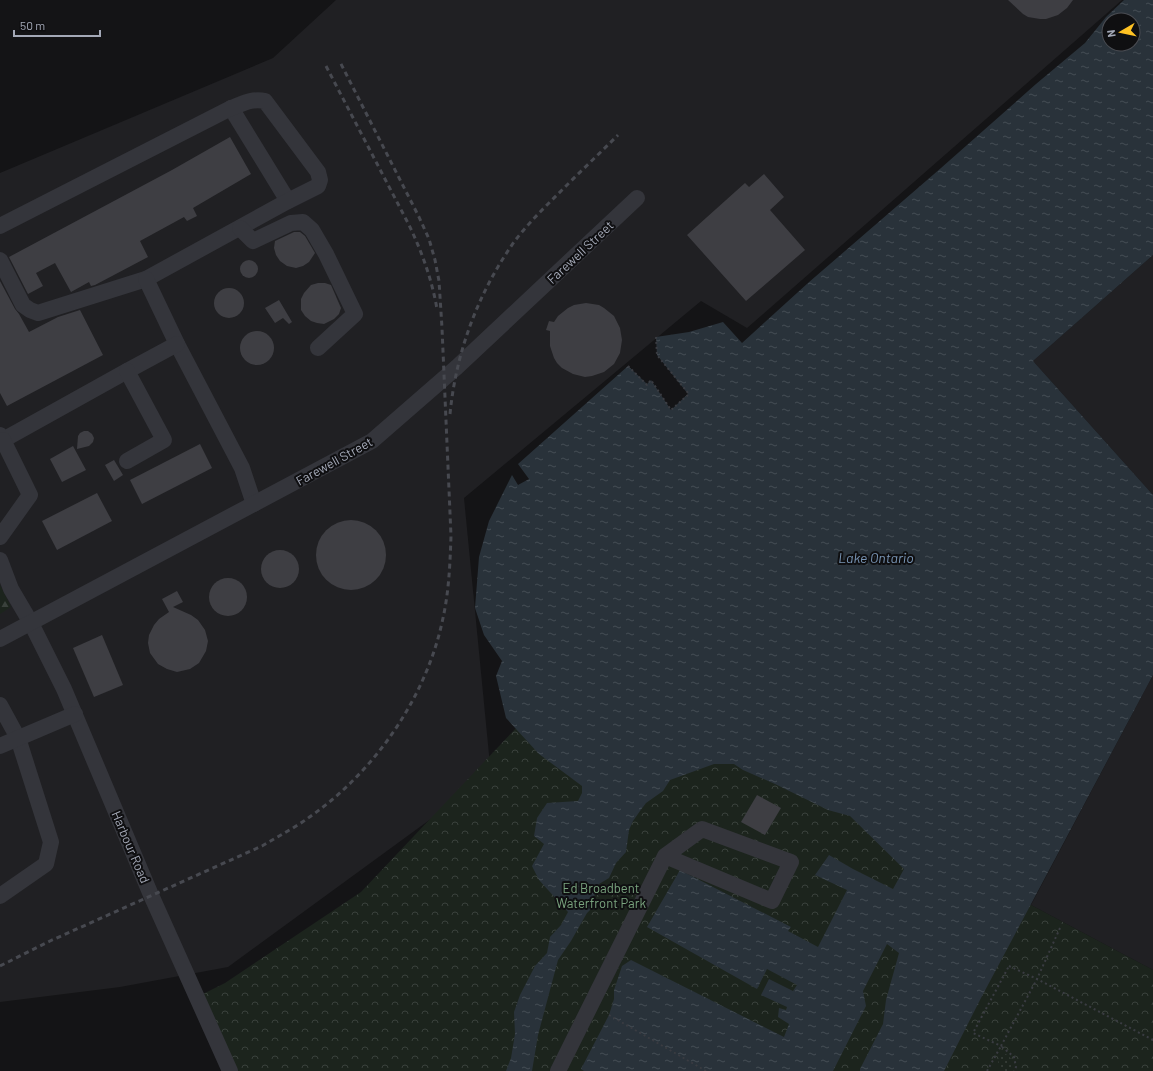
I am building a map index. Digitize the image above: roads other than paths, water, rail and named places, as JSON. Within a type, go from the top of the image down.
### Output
[{"type":"street","points":[[0,226],[231,108],[251,100],[265,101],[318,172],[320,180],[318,186],[146,279],[38,313],[23,305],[0,260]]},
{"type":"street","points":[[231,108],[288,201]]},
{"type":"street","name":"Farewell Street","points":[[0,639],[372,441],[457,367],[637,198]]},
{"type":"street","points":[[240,228],[253,240],[291,223],[302,222],[312,230],[326,254],[355,314],[318,348]]},
{"type":"street","points":[[146,279],[242,468],[254,504]]},
{"type":"street","points":[[0,537],[30,495],[1,438],[178,344]]},
{"type":"street","points":[[127,371],[164,440],[127,460]]},
{"type":"street","name":"Harbour Road","points":[[0,560],[11,589],[31,623],[64,689],[151,895],[230,1071]]},
{"type":"street","points":[[0,705],[18,738],[51,842],[46,864],[0,896]]},
{"type":"street","points":[[0,746],[75,714]]},
{"type":"street","points":[[558,1071],[665,856],[702,829],[792,862],[772,901],[665,856]]},
{"type":"water","name":"Lake Ontario","points":[[1124,0],[1153,0],[1153,255],[1033,361],[1153,495],[1153,675],[981,998],[944,1071],[860,1071],[883,1024],[886,1000],[899,953],[887,944],[863,991],[866,1006],[833,1071],[584,1071],[581,1069],[609,1015],[614,999],[614,990],[622,966],[631,960],[784,1037],[789,1024],[778,1017],[779,1008],[786,1010],[787,1007],[761,995],[769,979],[793,991],[797,985],[767,969],[757,989],[647,927],[680,870],[791,927],[788,931],[818,947],[847,890],[815,875],[829,855],[893,889],[904,869],[850,816],[828,810],[743,770],[734,764],[714,764],[670,780],[663,791],[646,803],[633,821],[629,830],[626,852],[616,863],[609,878],[599,884],[594,897],[593,907],[587,913],[558,960],[538,1035],[532,1071],[506,1071],[511,1058],[515,1034],[514,1012],[520,995],[535,966],[547,953],[550,937],[561,925],[568,912],[539,880],[532,866],[544,844],[534,836],[537,818],[547,803],[578,801],[582,793],[582,786],[539,754],[506,718],[496,676],[502,661],[484,635],[475,608],[479,557],[489,521],[512,475],[518,485],[529,479],[518,464],[628,366],[647,384],[651,380],[671,410],[688,394],[657,355],[656,337],[689,332],[723,322],[742,343],[808,283],[1085,43],[1101,23],[1101,52],[1141,52],[1141,12],[1111,12]]},
{"type":"railway","points":[[0,966],[50,941],[262,846],[305,820],[335,797],[357,777],[377,754],[411,703],[425,675],[435,647],[447,598],[451,536],[439,281],[429,239],[340,62]]},
{"type":"railway","points":[[326,66],[414,235],[429,277],[437,309]]},
{"type":"railway","points":[[450,414],[457,368],[463,346],[480,302],[501,261],[532,220],[618,135]]},
{"type":"park label","name":"Ed Broadbent Waterfront Park","points":[[601,896]]}]
